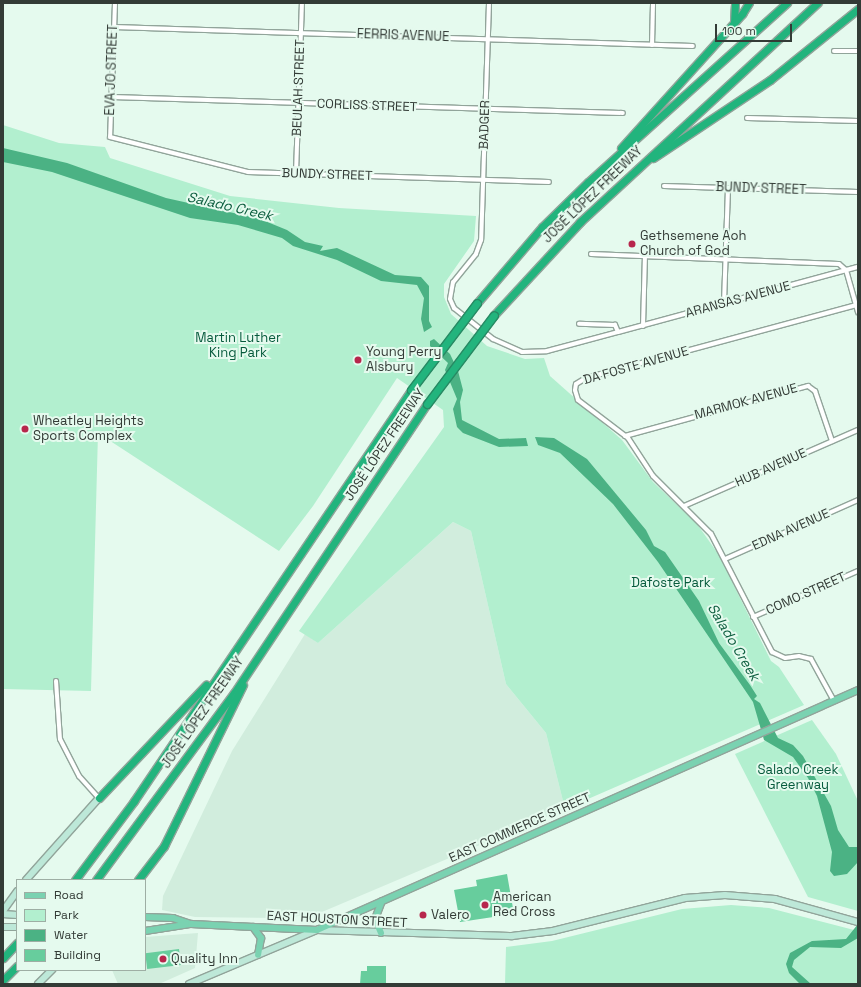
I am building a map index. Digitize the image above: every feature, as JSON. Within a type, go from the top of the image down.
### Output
[{"type":"highway","points":[[734,23],[735,3]]},
{"type":"highway","points":[[588,182],[734,23],[749,3]]},
{"type":"highway","name":"JOSÉ LÓPEZ FREEWAY","points":[[76,879],[134,801],[217,675],[411,390],[477,303],[542,227],[588,182],[787,3]]},
{"type":"highway","name":"JOSÉ LÓPEZ FREEWAY","points":[[97,879],[189,756],[427,404],[494,315],[580,222],[817,3]]},
{"type":"highway","points":[[638,168],[775,76],[858,9]]},
{"type":"highway","points":[[139,879],[164,846],[256,659]]},
{"type":"highway","points":[[99,798],[169,721],[217,675]]},
{"type":"highway","points":[[3,958],[16,945]]},
{"type":"highway","points":[[3,980],[16,967]]},
{"type":"main road","name":"EAST COMMERCE STREET","points":[[190,984],[317,930],[858,690]]},
{"type":"main road","points":[[27,879],[99,798]]},
{"type":"main road","points":[[16,894],[3,913],[16,915]]},
{"type":"main road","name":"EAST HOUSTON STREET","points":[[146,931],[191,924],[486,937],[532,934],[703,896],[752,896],[805,906],[858,922]]},
{"type":"main road","points":[[380,933],[375,919],[382,901]]},
{"type":"main road","name":"EAST HOUSTON STREET","points":[[146,917],[173,918],[191,924]]},
{"type":"main road","points":[[3,927],[16,928]]},
{"type":"main road","points":[[253,927],[261,938],[258,955]]},
{"type":"main road","points":[[38,984],[51,971]]},
{"type":"street","name":"EVA JO STREET","points":[[110,137],[115,3]]},
{"type":"street","name":"BEULAH STREET","points":[[296,173],[302,3]]},
{"type":"street","name":"BADGER","points":[[479,247],[486,110],[489,3]]},
{"type":"street","points":[[652,45],[653,3]]},
{"type":"street","name":"FERRIS AVENUE","points":[[114,27],[693,46]]},
{"type":"street","points":[[834,50],[858,51]]},
{"type":"street","name":"CORLISS STREET","points":[[112,97],[486,110],[623,113]]},
{"type":"street","points":[[747,118],[858,121]]},
{"type":"street","name":"BUNDY STREET","points":[[110,137],[241,171],[549,182]]},
{"type":"street","name":"BUNDY STREET","points":[[664,186],[858,192]]},
{"type":"street","points":[[724,303],[727,259],[728,188]]},
{"type":"street","name":"ARANSAS AVENUE","points":[[479,247],[452,282],[450,299],[461,314],[497,342],[516,350],[534,352],[643,326],[858,267]]},
{"type":"street","points":[[591,254],[839,264],[846,270],[858,312]]},
{"type":"street","points":[[643,326],[645,256]]},
{"type":"street","name":"DA FOSTE AVENUE","points":[[834,701],[811,659],[799,656],[785,658],[776,655],[753,617],[710,534],[647,469],[625,436],[578,400],[575,390],[579,382],[856,305]]},
{"type":"street","points":[[579,324],[615,325],[618,332]]},
{"type":"street","name":"MARMOK AVENUE","points":[[625,436],[808,386],[815,391],[832,441]]},
{"type":"street","name":"HUB AVENUE","points":[[684,506],[858,430]]},
{"type":"street","name":"EDNA AVENUE","points":[[724,559],[858,500]]},
{"type":"street","name":"COMO STREET","points":[[753,617],[858,571]]},
{"type":"street","points":[[56,681],[60,739],[79,776],[99,798]]},
{"type":"shaded area","points":[[453,522],[471,531],[506,684],[546,733],[565,809],[322,912],[287,918],[195,917],[162,910],[163,896],[232,751],[305,634],[318,643]]},
{"type":"shaded area","points":[[198,933],[195,968],[159,984],[118,984],[112,971],[146,971],[146,937]]},
{"type":"green space","name":"Martin Luther King Park","points":[[3,125],[59,143],[105,147],[110,158],[230,196],[339,208],[476,216],[474,241],[444,284],[444,297],[451,314],[487,346],[525,359],[544,358],[550,376],[622,440],[653,482],[697,524],[719,555],[771,661],[779,667],[804,705],[565,809],[546,733],[506,684],[471,531],[453,522],[318,643],[299,631],[444,427],[443,410],[397,378],[313,506],[279,551],[98,433],[91,691],[3,689]]},
{"type":"green space","name":"Salado Creek Greenway","points":[[812,720],[836,754],[858,801],[858,911],[808,897],[735,754]]},
{"type":"green space","points":[[731,905],[769,908],[858,931],[858,984],[505,984],[506,947],[552,941],[682,909]]},
{"type":"water","points":[[3,148],[67,163],[166,198],[260,219],[287,230],[305,242],[323,246],[320,251],[337,248],[395,275],[421,277],[429,286],[429,321],[432,327],[424,332],[421,319],[424,298],[417,285],[381,281],[337,260],[293,246],[282,238],[238,225],[190,218],[52,172],[3,162]]},
{"type":"water","points":[[434,339],[450,354],[458,371],[463,390],[460,402],[462,420],[499,439],[526,438],[528,446],[499,447],[463,433],[457,427],[453,409],[457,399],[445,370],[448,363],[430,346],[430,341]]},
{"type":"water","points":[[535,437],[554,438],[587,459],[646,530],[654,546],[665,552],[699,601],[719,643],[757,696],[754,699],[760,703],[778,738],[793,745],[803,756],[831,806],[838,830],[849,847],[858,847],[858,862],[847,874],[834,876],[830,871],[832,852],[817,796],[808,778],[793,757],[764,740],[753,702],[658,562],[613,504],[560,453],[538,445]]},
{"type":"water","points":[[858,924],[858,938],[841,948],[810,947],[794,960],[792,967],[811,984],[800,984],[789,973],[786,964],[790,953],[812,941],[846,939]]},
{"type":"building","name":"American Red Cross","points":[[507,874],[514,914],[460,922],[454,890],[477,886],[476,880]]},
{"type":"building","name":"Quality Inn","points":[[179,949],[181,965],[147,969],[146,953]]},
{"type":"building","points":[[367,966],[386,966],[386,984],[360,984],[361,971],[367,971]]},
{"type":"place","name":"Gethsemene Aoh Church of God","points":[[632,244]]},
{"type":"place","name":"Young Perry Alsbury","points":[[358,360]]},
{"type":"place","name":"Wheatley Heights Sports Complex","points":[[25,429]]},
{"type":"place","name":"American Red Cross","points":[[485,905]]},
{"type":"place","name":"Valero","points":[[423,915]]},
{"type":"place","name":"Quality Inn","points":[[163,959]]},
{"type":"water label","name":"Salado Creek","points":[[230,206]]},
{"type":"water label","name":"Salado Creek","points":[[734,642]]},
{"type":"park label","name":"Dafoste Park","points":[[671,583]]}]
